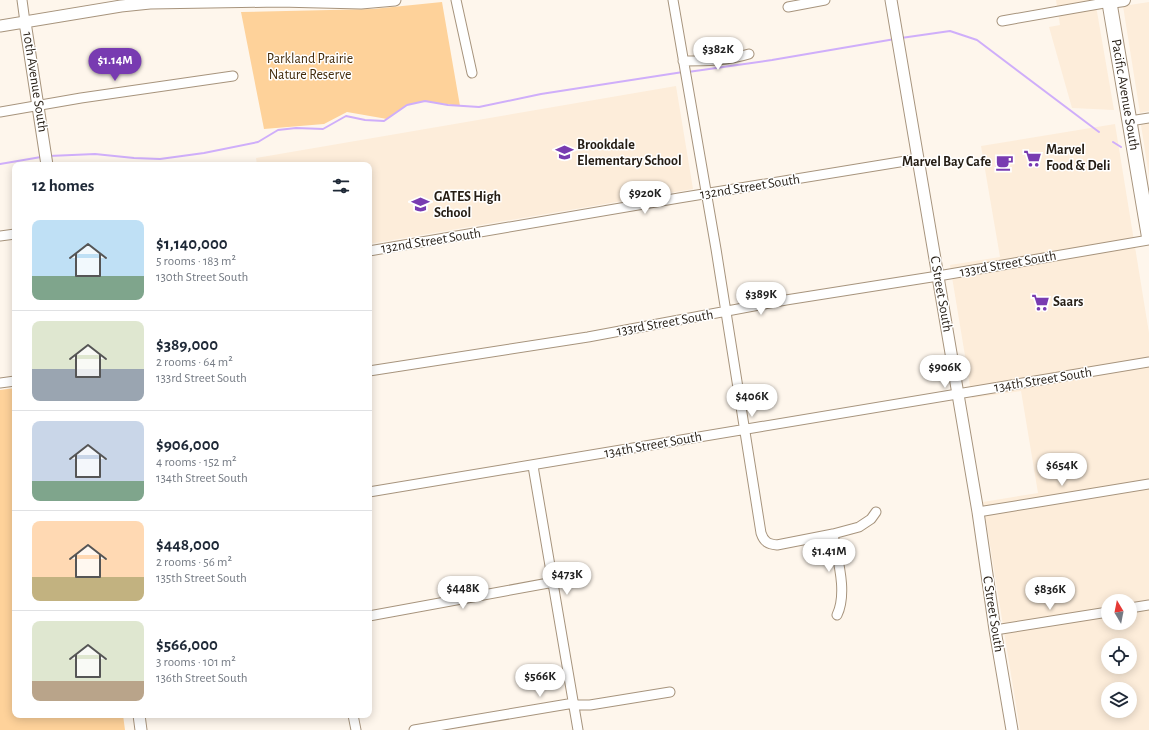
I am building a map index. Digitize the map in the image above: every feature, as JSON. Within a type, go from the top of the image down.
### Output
[{"type":"main road","name":"Pacific Avenue South","points":[[1114,1],[1130,121],[1149,237]]},
{"type":"street","name":"10th Avenue South","points":[[22,0],[46,159]]},
{"type":"street","points":[[0,26],[121,6],[150,3],[361,3],[395,0]]},
{"type":"street","points":[[456,0],[472,73]]},
{"type":"street","points":[[673,0],[726,312],[761,533],[765,542],[770,544],[781,544],[833,534],[859,526],[871,519],[876,512]]},
{"type":"street","points":[[788,7],[825,0]]},
{"type":"street","name":"C Street South","points":[[891,0],[978,512],[995,630],[1012,730]]},
{"type":"street","points":[[1002,21],[1114,1]]},
{"type":"street","points":[[683,61],[713,61],[737,58],[749,54]]},
{"type":"street","points":[[0,112],[81,98],[233,76]]},
{"type":"street","points":[[1130,121],[1149,118]]},
{"type":"street","name":"132nd Street South","points":[[372,250],[918,159]]},
{"type":"street","points":[[0,236],[12,234]]},
{"type":"street","name":"133rd Street South","points":[[372,371],[552,343],[786,300],[1149,240]]},
{"type":"street","name":"134th Street South","points":[[372,492],[533,466],[1149,362]]},
{"type":"street","points":[[0,383],[12,381]]},
{"type":"street","points":[[533,466],[554,582],[578,730]]},
{"type":"street","points":[[978,512],[1149,484]]},
{"type":"street","points":[[833,534],[842,593],[840,608],[837,615]]},
{"type":"street","points":[[372,615],[554,582]]},
{"type":"street","points":[[1137,607],[1149,605]]},
{"type":"street","points":[[995,630],[1101,613]]},
{"type":"street","points":[[414,730],[574,703],[590,705],[670,692]]},
{"type":"street","points":[[139,718],[141,730]]},
{"type":"street","points":[[354,718],[356,730]]},
{"type":"shaded area","points":[[1056,0],[1095,0],[1114,110],[1072,108],[1049,27],[1060,25]]},
{"type":"shaded area","points":[[1149,2],[1149,111],[1140,113],[1123,6]]},
{"type":"shaded area","name":"Brookdale Elementary School","points":[[676,86],[693,189],[372,243],[372,162],[257,162],[256,158]]},
{"type":"shaded area","points":[[1149,123],[1149,176],[1141,125]]},
{"type":"shaded area","points":[[1115,124],[1149,333],[1149,730],[1020,730],[983,502],[1038,493],[1021,391],[972,398],[950,265],[1000,257],[981,146]]},
{"type":"green space","name":"Parkland Prairie Nature Reserve","points":[[442,2],[460,106],[425,101],[407,105],[387,119],[347,112],[324,124],[264,129],[241,12],[373,9]]},
{"type":"green space","points":[[12,388],[12,718],[123,718],[125,730],[0,730],[0,390]]},
{"type":"waterway","points":[[901,38],[950,31],[977,40],[1099,132]]},
{"type":"waterway","points":[[688,72],[772,60],[895,39]]},
{"type":"waterway","points":[[49,156],[95,154],[160,159],[204,153],[258,142],[278,130],[296,128],[323,129],[346,116],[365,120],[384,121],[407,105],[425,101],[448,105],[479,107],[541,94],[683,72]]},
{"type":"waterway","points":[[1113,142],[1121,147]]},
{"type":"waterway","points":[[0,164],[41,157]]},
{"type":"place","name":"Brookdale Elementary School","points":[[564,153]]},
{"type":"place","name":"Marvel Food & Deli","points":[[1033,158]]},
{"type":"place","name":"Marvel Bay Cafe","points":[[1004,162]]},
{"type":"place","name":"GATES High School","points":[[421,205]]},
{"type":"place","name":"Saars","points":[[1040,302]]}]
